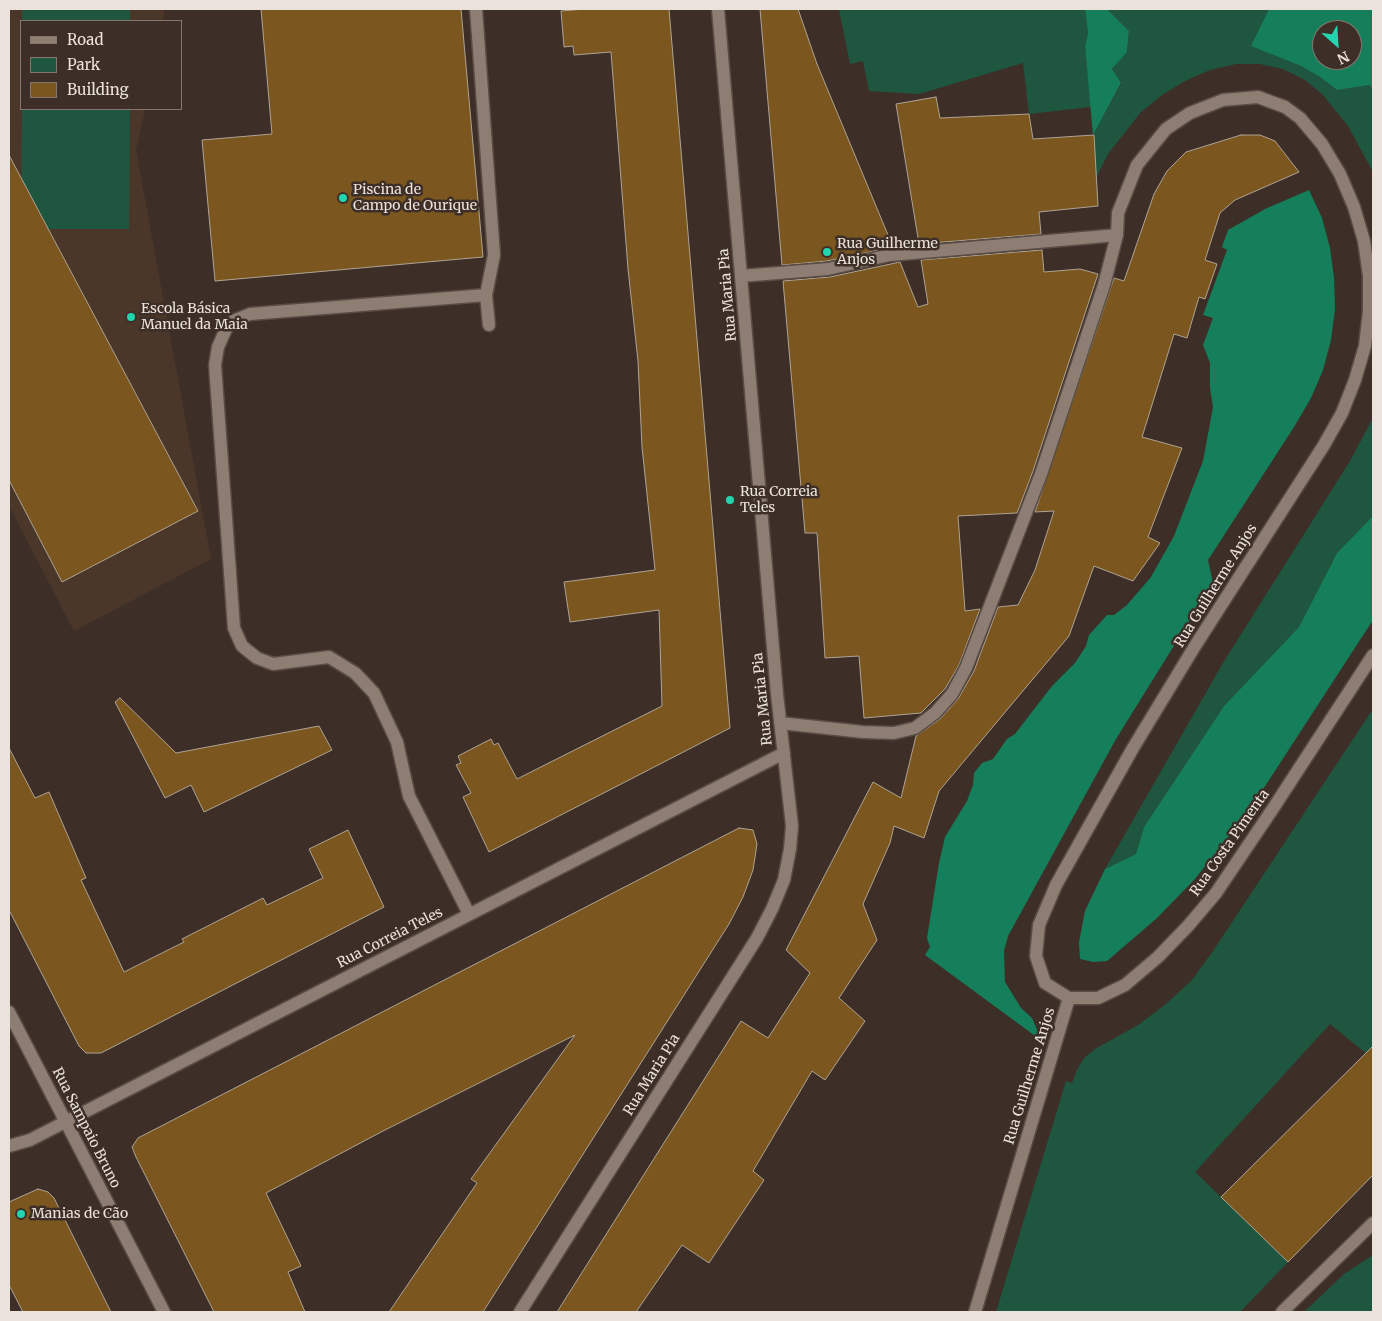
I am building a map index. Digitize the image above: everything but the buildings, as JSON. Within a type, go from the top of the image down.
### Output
[{"type":"street","points":[[476,9],[494,255],[486,295],[489,325]]},
{"type":"street","name":"Rua Maria Pia","points":[[520,1312],[757,938],[784,880],[792,826],[780,723],[718,9]]},
{"type":"street","name":"Rua Guilherme Anjos","points":[[780,723],[863,732],[894,733],[915,728],[935,712],[952,694],[966,668],[1041,474],[1104,285],[1117,235],[1118,213],[1134,172],[1150,146],[1166,129],[1190,113],[1223,100],[1258,97],[1285,107],[1300,118],[1322,144],[1340,174],[1354,207],[1364,241],[1369,311],[1364,346],[1355,380],[1342,413],[1180,672],[1056,885],[1039,925],[1036,956],[1045,983],[1069,998],[975,1312]]},
{"type":"street","points":[[741,276],[828,268],[890,255],[1117,235]]},
{"type":"street","points":[[469,914],[409,796],[398,742],[374,693],[355,673],[329,657],[272,664],[257,658],[242,646],[234,628],[215,365],[218,347],[226,329],[233,321],[250,314],[486,295]]},
{"type":"street","name":"Rua Costa Pimenta","points":[[1069,998],[1098,998],[1125,985],[1158,957],[1188,926],[1216,893],[1373,655]]},
{"type":"street","name":"Rua Correia Teles","points":[[9,1146],[30,1140],[66,1122],[784,752]]},
{"type":"street","name":"Rua Sampaio Bruno","points":[[9,1012],[164,1312]]},
{"type":"street","points":[[1282,1312],[1373,1223]]},
{"type":"shaded area","name":"Escola Básica Manuel da Maia","points":[[9,9],[165,9],[163,20],[20,20],[20,110],[145,110],[136,150],[211,559],[74,631],[9,506],[9,480],[62,582],[198,510],[9,155]]},
{"type":"green space","points":[[22,9],[130,9],[130,20],[22,20]]},
{"type":"green space","points":[[839,9],[1085,9],[1088,33],[1085,46],[1091,107],[1029,114],[1023,63],[919,94],[869,91],[863,61],[850,64]]},
{"type":"green space","points":[[1085,9],[1107,9],[1129,31],[1127,52],[1112,69],[1121,83],[1093,135],[1085,46],[1088,33]]},
{"type":"green space","points":[[1107,9],[1269,9],[1252,46],[1301,66],[1337,90],[1370,85],[1373,93],[1373,172],[1348,126],[1323,95],[1305,80],[1283,69],[1260,64],[1236,64],[1210,70],[1185,81],[1162,95],[1141,112],[1108,154],[1096,178],[1093,135],[1121,84],[1112,69],[1127,52],[1129,31]]},
{"type":"green space","points":[[1269,9],[1373,9],[1373,93],[1370,85],[1337,90],[1301,66],[1251,46]]},
{"type":"green space","points":[[22,110],[130,110],[129,229],[21,229]]},
{"type":"green space","points":[[1309,190],[1322,218],[1330,248],[1334,278],[1335,309],[1331,340],[1323,370],[1311,398],[1294,427],[1208,560],[1213,583],[1116,739],[1008,936],[1004,951],[1005,982],[1021,1008],[1032,1018],[1042,1041],[925,955],[930,947],[927,938],[945,837],[967,801],[973,785],[974,773],[982,763],[993,759],[1007,739],[1015,734],[1052,686],[1075,663],[1086,646],[1089,635],[1107,615],[1114,615],[1127,605],[1151,577],[1174,536],[1203,461],[1213,407],[1210,388],[1210,363],[1203,345],[1213,318],[1203,315],[1227,250],[1222,247],[1228,230],[1265,209]]},
{"type":"green space","points":[[1373,418],[1373,516],[1337,553],[1299,627],[1224,706],[1144,827],[1136,854],[1105,869],[1223,663],[1350,461]]},
{"type":"green space","points":[[1373,516],[1373,620],[1258,797],[1194,880],[1157,918],[1107,961],[1093,962],[1080,959],[1079,942],[1085,911],[1105,869],[1136,854],[1144,827],[1224,706],[1299,627],[1337,553]]},
{"type":"green space","points":[[1373,709],[1373,1059],[1330,1024],[1195,1172],[1288,1262],[1240,1312],[996,1312],[1066,1081],[1072,1083],[1084,1058],[1095,1049],[1138,1025],[1166,1004],[1192,980]]},
{"type":"green space","points":[[1373,1255],[1373,1312],[1304,1312],[1344,1274]]},
{"type":"place","name":"Piscina de Campo de Ourique","points":[[343,198]]},
{"type":"place","name":"Rua Guilherme Anjos","points":[[827,252]]},
{"type":"place","name":"Escola Básica Manuel da Maia","points":[[131,317]]},
{"type":"place","name":"Rua Correia Teles","points":[[730,500]]},
{"type":"place","name":"Manias de Cão","points":[[21,1214]]}]
